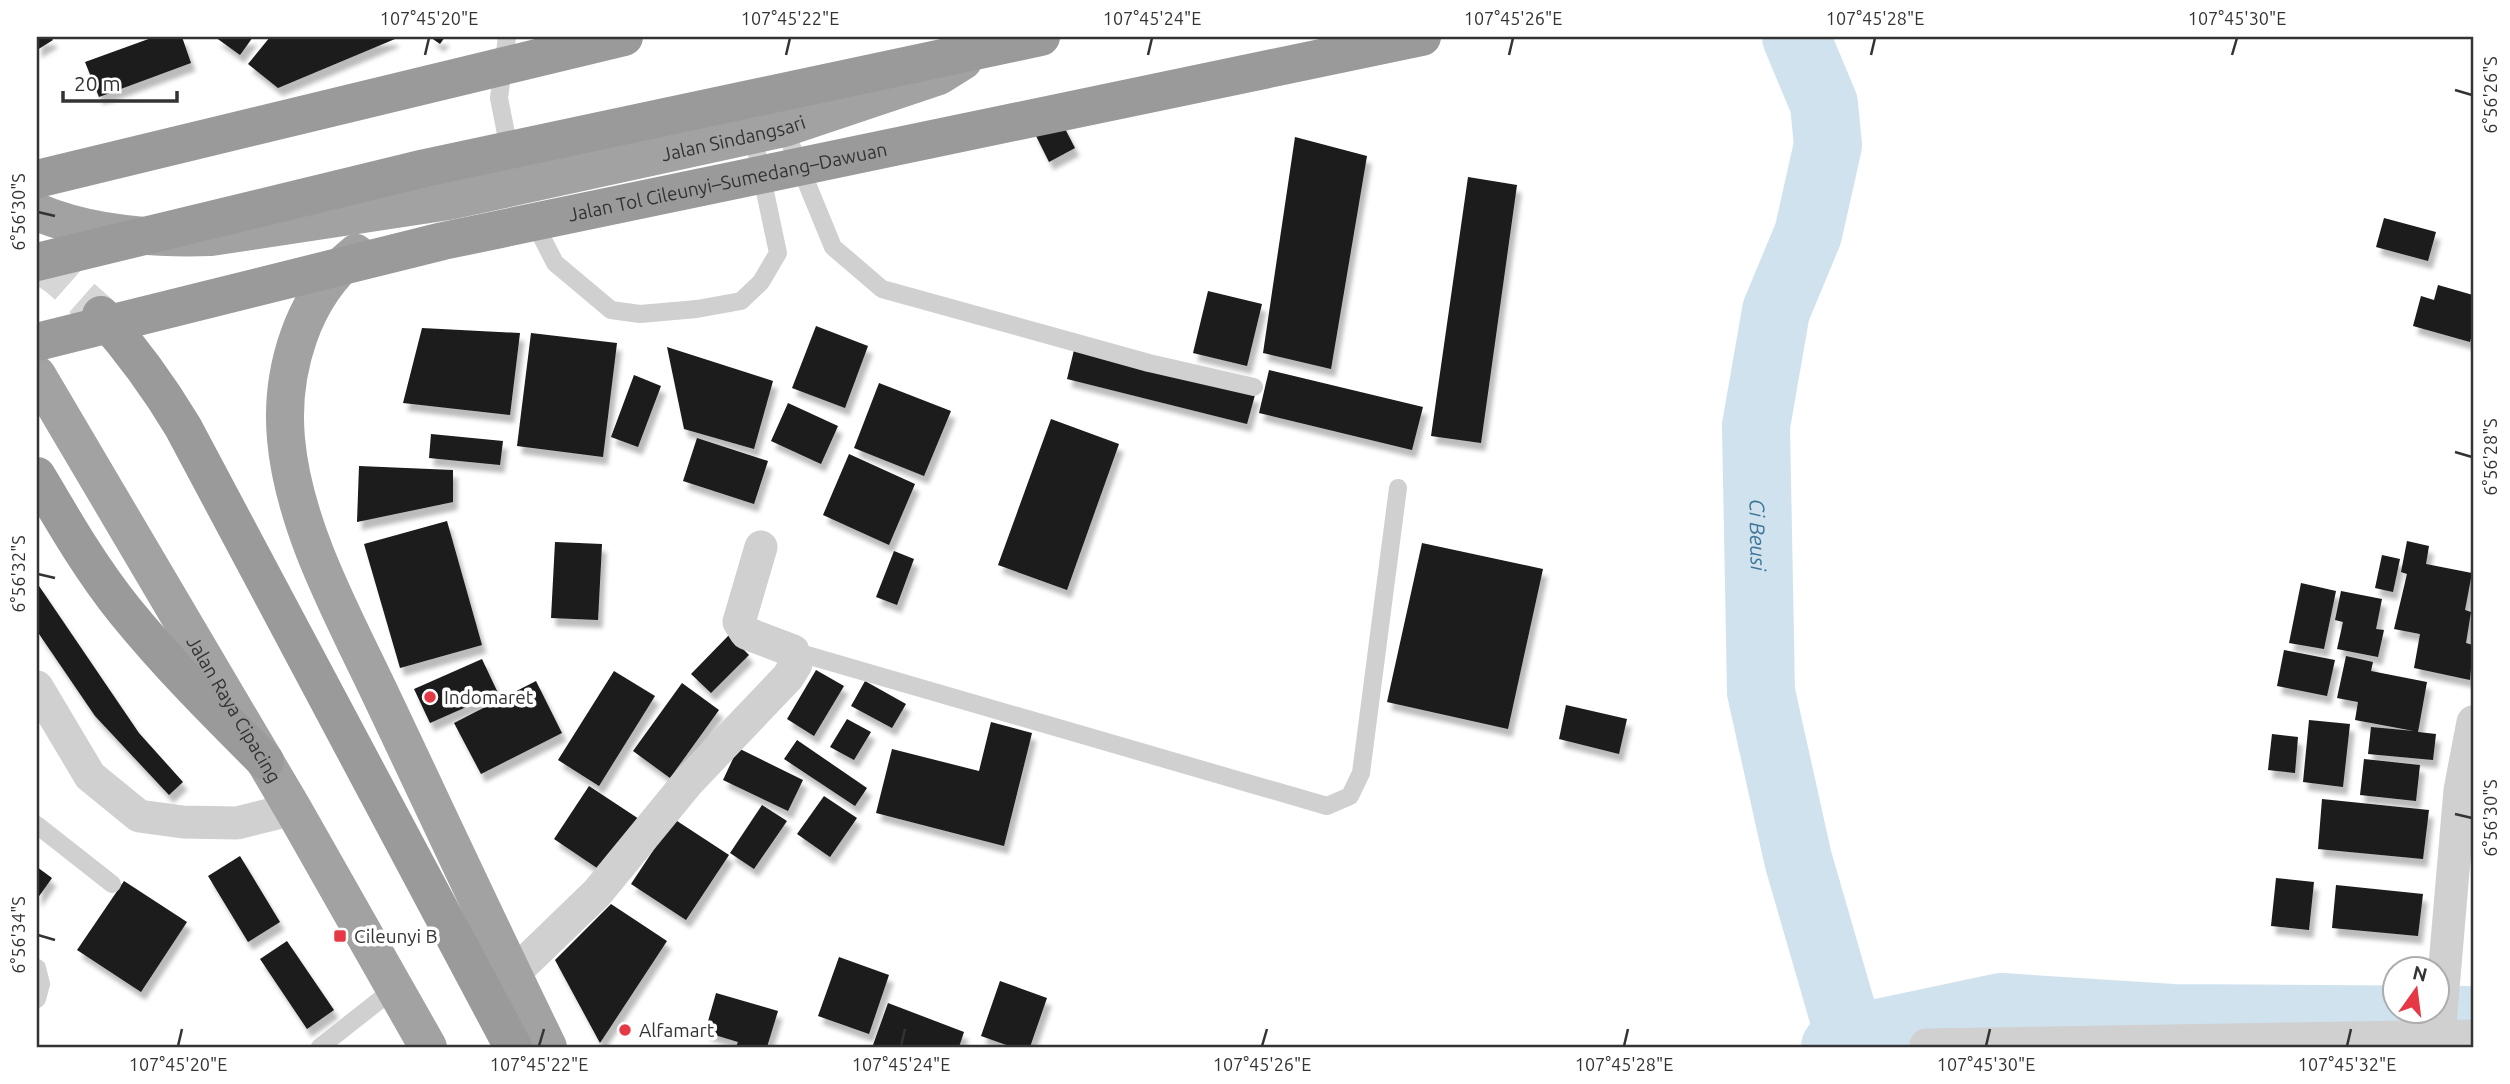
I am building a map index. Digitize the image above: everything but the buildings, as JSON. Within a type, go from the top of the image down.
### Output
[{"type":"highway","points":[[37,179],[624,37]]},
{"type":"highway","name":"Jalan Sindangsari","points":[[449,201],[523,198],[769,131],[939,76],[1004,37]]},
{"type":"highway","points":[[37,262],[425,168],[1041,37]]},
{"type":"highway","name":"Jalan Tol Cileunyi–Sumedang–Dawuan","points":[[37,342],[443,241],[1422,37]]},
{"type":"highway","points":[[37,212],[88,228],[132,236],[180,238],[211,237],[449,201]]},
{"type":"highway","points":[[449,201],[402,222],[372,240],[347,260],[324,286],[309,311],[298,338],[284,407],[286,440],[292,479],[303,518],[343,614],[548,1047]]},
{"type":"highway","points":[[101,315],[132,350],[183,427],[513,1047]]},
{"type":"highway","name":"Jalan Raya Cipacing","points":[[37,375],[293,809],[428,1047]]},
{"type":"highway","points":[[37,476],[70,533],[124,609],[188,684],[265,761]]},
{"type":"street","points":[[513,974],[597,893],[688,782],[788,677],[796,664],[793,651],[746,633],[739,622],[761,547]]},
{"type":"street","points":[[37,687],[90,776],[139,816],[183,822],[237,823],[293,809]]},
{"type":"street","points":[[2439,1035],[2455,961],[2460,790],[2473,722]]},
{"type":"street","points":[[1926,1045],[2473,1036]]},
{"type":"lane","points":[[507,37],[499,97],[523,198],[555,263],[611,310],[640,314],[697,309],[741,300],[761,282],[778,253],[769,131]]},
{"type":"lane","points":[[769,131],[833,247],[881,289],[1149,363],[1254,387]]},
{"type":"lane","points":[[793,651],[1327,806],[1350,796],[1362,773],[1398,488]]},
{"type":"lane","points":[[37,825],[111,884]]},
{"type":"lane","points":[[37,968],[41,984],[37,999]]},
{"type":"lane","points":[[320,1047],[395,988]]},
{"type":"waterway","name":"Ci Beusi","points":[[1796,37],[1824,104],[1828,145],[1808,234],[1776,311],[1756,426],[1761,692],[1798,859],[1850,1039]]},
{"type":"waterway","points":[[1835,1047],[1850,1039],[2001,1007],[2172,1018],[2467,1020]]},
{"type":"tunnel","points":[[37,263],[58,277],[101,315]]},
{"type":"place","name":"Indomaret","points":[[430,697]]},
{"type":"place","name":"Cileunyi B","points":[[340,936]]},
{"type":"place","name":"Alfamart","points":[[625,1030]]}]
